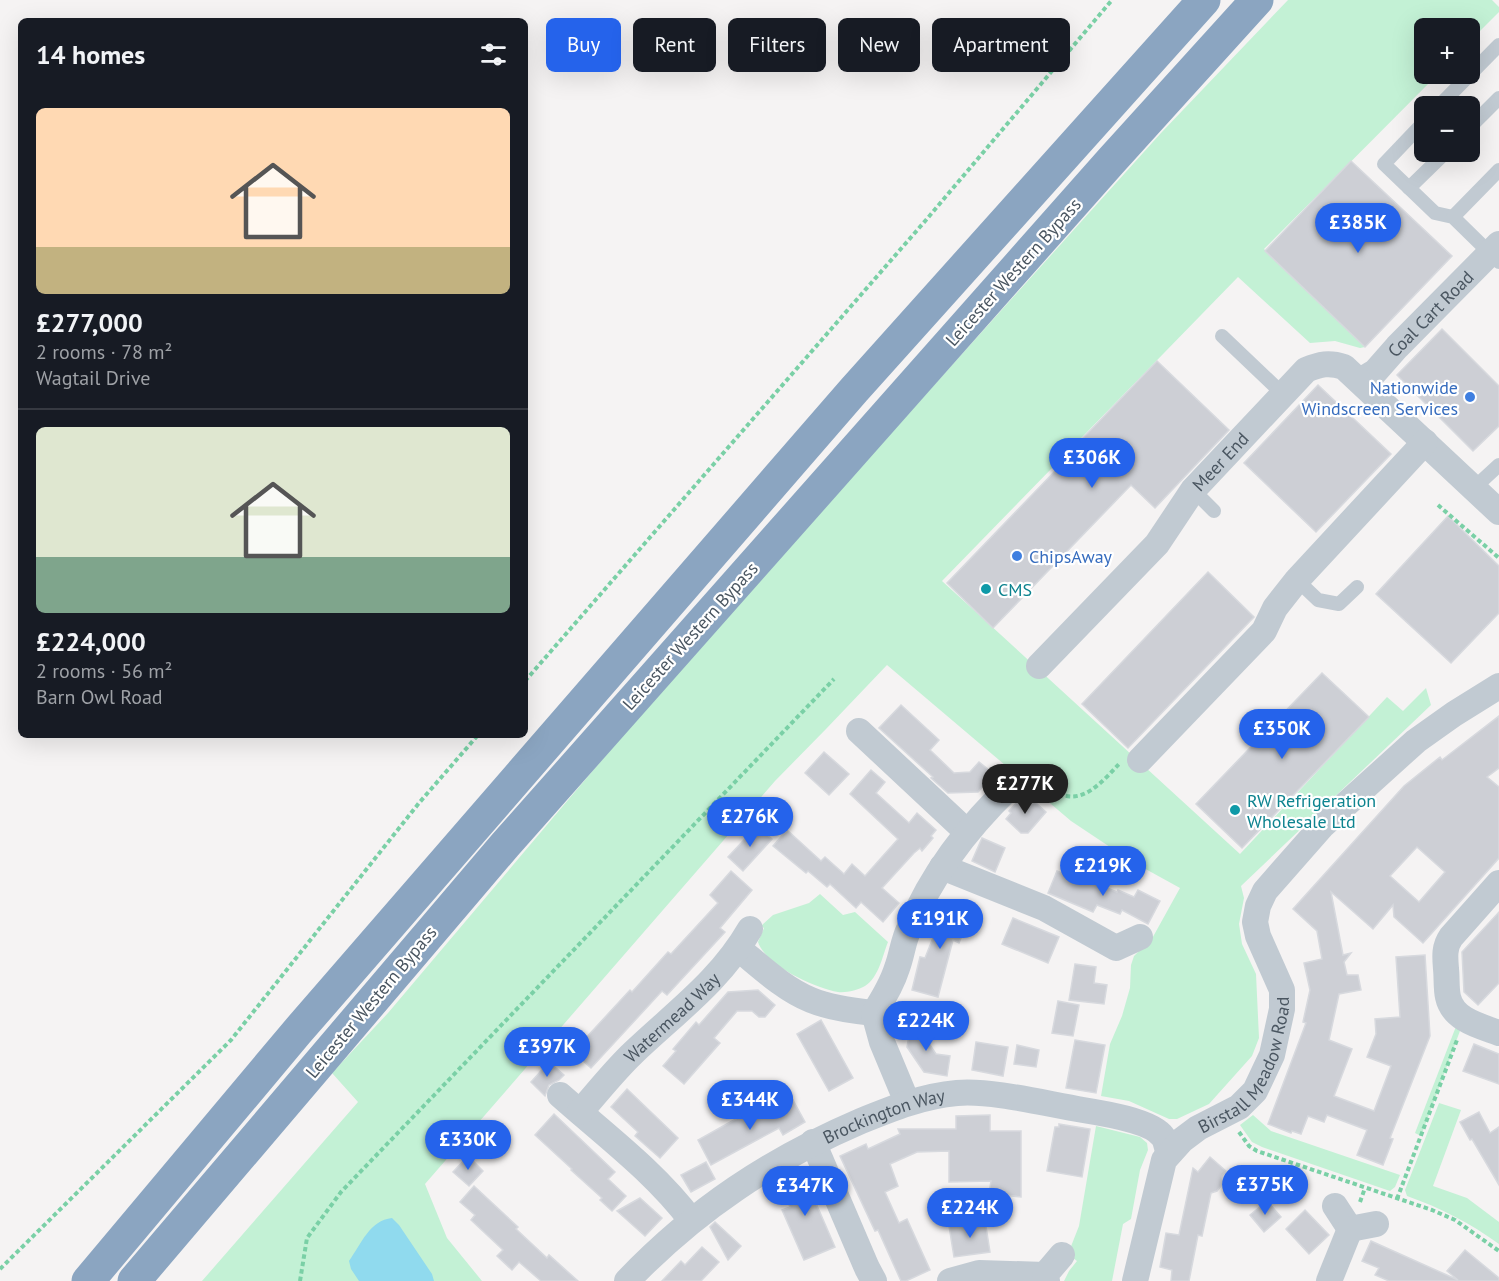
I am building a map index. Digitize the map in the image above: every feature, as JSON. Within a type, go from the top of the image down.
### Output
[{"type":"highway","name":"Leicester Western Bypass","points":[[88,1281],[305,1023],[854,390],[1204,0]]},
{"type":"highway","name":"Leicester Western Bypass","points":[[134,1281],[505,845],[1103,170],[1257,0]]},
{"type":"street","name":"Coal Cart Road","points":[[1360,381],[1375,372],[1396,347],[1496,253]]},
{"type":"street","name":"Meer End","points":[[1039,666],[1157,544],[1193,490],[1306,370],[1318,365],[1332,363],[1344,367],[1499,512]]},
{"type":"street","points":[[1140,760],[1264,631],[1275,608],[1297,580],[1425,442]]},
{"type":"street","name":"Birstall Meadow Road","points":[[1135,1281],[1164,1160],[1182,1140],[1198,1128],[1239,1107],[1255,1091],[1272,1055],[1281,1020],[1282,990],[1258,936],[1256,922],[1258,906],[1264,891],[1323,825],[1416,741],[1499,686]]},
{"type":"street","points":[[854,728],[967,832]]},
{"type":"street","points":[[907,1102],[882,1042],[874,1013],[888,992],[908,931],[942,867],[989,805],[1023,774]]},
{"type":"street","points":[[942,867],[1044,908],[1116,948],[1140,937]]},
{"type":"street","points":[[1499,883],[1456,931],[1446,947],[1448,998],[1454,1011],[1464,1020],[1499,1034]]},
{"type":"street","name":"Watermead Way","points":[[580,1112],[631,1055],[702,992],[744,939],[788,989],[812,1001],[846,1010],[874,1013]]},
{"type":"street","name":"Brockington Way","points":[[627,1281],[691,1220],[767,1168],[813,1142],[907,1102],[940,1095],[978,1092],[1108,1114],[1146,1125],[1164,1137],[1168,1154]]},
{"type":"street","points":[[560,1095],[653,1177],[691,1220]]},
{"type":"street","points":[[813,1142],[874,1281]]},
{"type":"street","points":[[1335,1206],[1350,1229]]},
{"type":"street","points":[[1350,1229],[1376,1224]]},
{"type":"street","points":[[1329,1281],[1350,1229]]},
{"type":"street","points":[[950,1281],[979,1274],[1046,1278],[1062,1255]]},
{"type":"lane","points":[[1449,96],[1499,45]]},
{"type":"lane","points":[[1480,117],[1499,98]]},
{"type":"lane","points":[[1414,133],[1384,164],[1435,213],[1453,217],[1496,253]]},
{"type":"lane","points":[[1409,188],[1436,162]]},
{"type":"lane","points":[[1453,217],[1499,170]]},
{"type":"lane","points":[[1222,336],[1283,394]]},
{"type":"lane","points":[[1474,488],[1499,465]]},
{"type":"lane","points":[[1193,490],[1214,511]]},
{"type":"lane","points":[[1297,580],[1318,600],[1339,604],[1357,587]]},
{"type":"path","points":[[528,678],[926,220],[1112,0]]},
{"type":"path","points":[[1438,505],[1499,558]]},
{"type":"path","points":[[300,1281],[307,1238],[341,1192],[834,679]]},
{"type":"path","points":[[0,1269],[231,1040],[419,803],[475,738]]},
{"type":"path","points":[[1023,774],[1055,792],[1072,796],[1083,795],[1092,791],[1130,753],[1140,760]]},
{"type":"path","points":[[1397,1200],[1464,1020]]},
{"type":"path","points":[[1229,1113],[1249,1146],[1257,1151],[1432,1210],[1455,1220],[1499,1251]]},
{"type":"green space","points":[[1288,0],[1492,0],[1499,7],[1499,12],[1480,31],[1480,18],[1414,18],[1414,84],[1428,84],[1264,249],[1365,347],[1360,348],[1335,341],[1310,343],[1238,277],[942,581],[1240,854],[1387,697],[1403,711],[1426,688],[1431,705],[1241,886],[1244,898],[1239,924],[1242,944],[1256,974],[1259,1038],[1252,1056],[1209,1104],[1177,1119],[1169,1119],[1129,1101],[1101,1096],[1110,1044],[1122,1016],[1130,988],[1131,965],[1134,956],[1149,944],[1180,888],[1131,861],[1071,821],[887,665],[775,781],[425,1184],[447,1238],[482,1281],[202,1281],[358,1102],[332,1073],[388,1013],[683,664],[1161,133]]},
{"type":"green space","points":[[820,894],[843,915],[855,912],[888,942],[874,977],[870,982],[855,990],[838,992],[828,990],[792,975],[771,959],[758,942],[764,928],[761,926],[773,915],[809,903]]},
{"type":"green space","points":[[1460,1016],[1464,1020],[1421,1136],[1415,1133]]},
{"type":"green space","points":[[1439,1103],[1461,1110],[1433,1186],[1467,1198],[1499,1222],[1499,1244],[1455,1217],[1407,1196],[1405,1190]]},
{"type":"green space","points":[[1253,1115],[1271,1131],[1400,1175],[1395,1187],[1390,1191],[1252,1142],[1240,1125]]},
{"type":"green space","points":[[1096,1126],[1140,1137],[1147,1143],[1148,1150],[1140,1170],[1131,1219],[1123,1224],[1112,1281],[1064,1281],[1077,1261],[1068,1254],[1079,1226]]},
{"type":"water","points":[[392,1218],[432,1274],[434,1281],[359,1281],[351,1269],[349,1261],[367,1234],[378,1223]]},
{"type":"building","points":[[1351,161],[1452,256],[1365,347],[1265,251]]},
{"type":"building","points":[[1442,329],[1499,386],[1499,426],[1473,451],[1397,375]]},
{"type":"building","points":[[1157,361],[1229,430],[1155,508],[1131,485],[993,628],[947,583],[1084,441],[1082,439]]},
{"type":"building","points":[[1318,385],[1391,454],[1316,532],[1244,463]]},
{"type":"building","points":[[1448,516],[1499,566],[1499,613],[1451,663],[1376,594]]},
{"type":"building","points":[[1208,572],[1254,617],[1128,748],[1082,704]]},
{"type":"building","points":[[1322,673],[1369,717],[1242,848],[1196,804]]},
{"type":"building","points":[[901,705],[939,740],[930,750],[954,773],[970,772],[979,762],[994,774],[978,792],[948,793],[879,728]]},
{"type":"building","points":[[1499,716],[1499,768],[1487,777],[1499,787],[1499,858],[1423,943],[1394,917],[1393,905],[1373,929],[1331,892],[1343,955],[1351,953],[1344,962],[1347,975],[1358,975],[1361,990],[1339,994],[1329,1040],[1352,1049],[1334,1096],[1374,1111],[1391,1066],[1367,1057],[1376,1034],[1375,1019],[1400,1017],[1396,957],[1425,955],[1430,1036],[1390,1138],[1393,1139],[1383,1165],[1357,1155],[1367,1130],[1327,1115],[1324,1122],[1308,1116],[1301,1134],[1292,1131],[1291,1133],[1268,1124],[1306,1023],[1303,1022],[1310,990],[1304,963],[1322,959],[1317,931],[1293,909],[1404,786],[1440,757],[1442,760]],"holes":[[[1417,847],[1445,872],[1419,902],[1390,876]]]},
{"type":"building","points":[[824,752],[849,774],[829,795],[805,773]]},
{"type":"building","points":[[871,770],[885,782],[876,793],[909,823],[917,813],[936,830],[931,836],[933,838],[922,851],[920,848],[914,853],[882,888],[899,903],[883,922],[861,902],[856,908],[830,884],[827,887],[808,871],[806,873],[773,846],[787,830],[821,861],[825,857],[844,874],[852,864],[865,876],[898,839],[850,794]]},
{"type":"building","points":[[1027,795],[1046,812],[1028,833],[1021,833],[1006,819],[1011,813],[1009,811]]},
{"type":"building","points":[[757,826],[772,839],[743,871],[728,857]]},
{"type":"building","points":[[982,838],[1005,848],[995,872],[972,861]]},
{"type":"building","points":[[731,871],[752,890],[720,928],[725,932],[667,995],[662,991],[591,1068],[573,1052],[630,990],[632,992],[668,952],[671,954],[718,903],[710,895]]},
{"type":"building","points":[[1057,871],[1134,897],[1138,890],[1160,901],[1148,924],[1122,910],[1120,914],[1097,905],[1093,912],[1048,893]]},
{"type":"building","points":[[948,904],[971,913],[959,943],[953,940],[938,997],[912,990],[920,957],[925,958],[938,925],[935,924],[942,909],[945,910]]},
{"type":"building","points":[[1499,912],[1499,983],[1478,1005],[1464,992],[1462,952]]},
{"type":"building","points":[[1013,918],[1059,937],[1048,963],[1002,944]]},
{"type":"building","points":[[1075,964],[1096,967],[1094,983],[1107,985],[1104,1004],[1069,1000]]},
{"type":"building","points":[[758,990],[775,1005],[765,1017],[759,1017],[752,1011],[737,1011],[714,1038],[720,1043],[684,1084],[663,1066],[676,1051],[673,1049],[696,1022],[699,1025],[728,992]]},
{"type":"building","points":[[1058,1001],[1079,1005],[1073,1036],[1052,1033]]},
{"type":"building","points":[[821,1020],[853,1078],[829,1091],[797,1034]]},
{"type":"building","points":[[911,1024],[931,1028],[928,1042],[936,1054],[950,1056],[947,1076],[924,1072],[907,1047]]},
{"type":"building","points":[[1075,1040],[1105,1045],[1096,1093],[1066,1088]]},
{"type":"building","points":[[976,1042],[1008,1047],[1003,1076],[972,1070]]},
{"type":"building","points":[[1474,1044],[1499,1054],[1499,1084],[1463,1071]]},
{"type":"building","points":[[1017,1045],[1039,1050],[1036,1067],[1014,1064]]},
{"type":"building","points":[[549,1062],[564,1075],[549,1085],[545,1096],[531,1082]]},
{"type":"building","points":[[627,1089],[678,1138],[660,1158],[635,1136],[638,1132],[611,1107]]},
{"type":"building","points":[[793,1100],[805,1122],[783,1135],[779,1128],[711,1165],[698,1140],[750,1111],[752,1113],[765,1106],[768,1113]]},
{"type":"building","points":[[1479,1112],[1490,1133],[1499,1127],[1499,1185],[1460,1122]]},
{"type":"building","points":[[554,1114],[615,1172],[608,1179],[626,1196],[612,1211],[600,1200],[602,1198],[535,1135]]},
{"type":"building","points":[[990,1115],[990,1131],[1021,1131],[1021,1197],[989,1193],[991,1181],[949,1182],[949,1151],[917,1152],[890,1164],[898,1186],[885,1192],[899,1223],[907,1219],[930,1270],[901,1281],[840,1156],[866,1144],[868,1149],[900,1134],[898,1129],[956,1129],[956,1116]]},
{"type":"building","points":[[1059,1124],[1090,1129],[1082,1177],[1047,1171],[1055,1127],[1059,1127]]},
{"type":"building","points":[[468,1156],[483,1171],[469,1186],[453,1172]]},
{"type":"building","points":[[1210,1157],[1226,1171],[1222,1176],[1221,1186],[1217,1191],[1211,1193],[1202,1236],[1198,1235],[1189,1281],[1171,1281],[1172,1270],[1160,1267],[1166,1233],[1179,1235],[1193,1168],[1198,1172]]},
{"type":"building","points":[[706,1162],[715,1179],[691,1192],[681,1175]]},
{"type":"building","points":[[802,1171],[835,1247],[804,1260],[782,1210],[790,1207],[779,1181]]},
{"type":"building","points":[[474,1186],[547,1258],[549,1255],[578,1281],[541,1281],[519,1262],[512,1270],[497,1256],[503,1250],[471,1220],[475,1215],[460,1202]]},
{"type":"building","points":[[640,1198],[662,1218],[645,1236],[617,1211]]},
{"type":"building","points":[[1267,1201],[1281,1217],[1264,1232],[1250,1215]]},
{"type":"building","points":[[1305,1210],[1329,1235],[1309,1254],[1286,1229]]},
{"type":"building","points":[[985,1220],[990,1252],[954,1257],[949,1226]]},
{"type":"building","points":[[715,1222],[741,1246],[728,1260],[710,1227]]},
{"type":"building","points":[[1371,1241],[1458,1280],[1447,1271],[1465,1250],[1499,1278],[1499,1281],[1389,1281],[1375,1275],[1379,1268],[1362,1261]]},
{"type":"building","points":[[702,1247],[719,1262],[701,1281],[662,1281],[681,1261],[685,1265]]},
{"type":"place","name":"Nationwide Windscreen Services","points":[[1470,397]]},
{"type":"place","name":"ChipsAway","points":[[1017,556]]},
{"type":"place","name":"CMS","points":[[986,589]]},
{"type":"place","name":"RW Refrigeration Wholesale Ltd","points":[[1235,810]]}]
